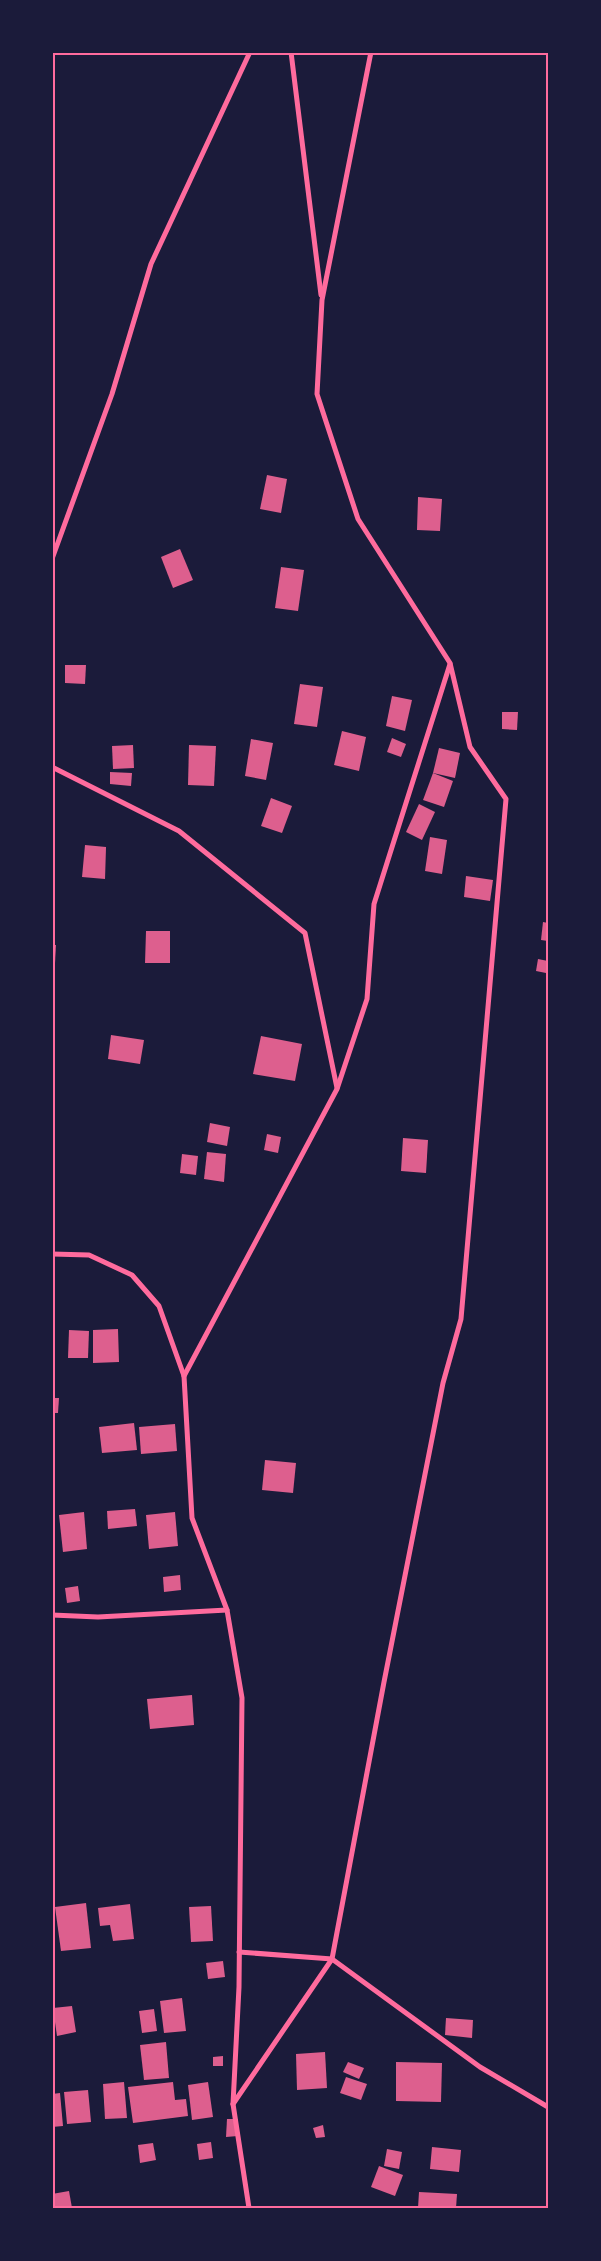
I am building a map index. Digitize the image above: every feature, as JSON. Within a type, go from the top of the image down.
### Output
[{"type":"street","points":[[52,559],[112,394],[151,264],[250,52]]},
{"type":"street","points":[[290,52],[322,300]]},
{"type":"street","points":[[233,2104],[332,1959],[443,1383],[461,1319],[506,799],[470,747],[450,663],[358,519],[317,394],[322,300],[371,52]]},
{"type":"street","points":[[184,1376],[337,1089],[367,999],[374,904],[450,663]]},
{"type":"street","points":[[52,767],[179,831],[304,933],[337,1089]]},
{"type":"street","points":[[52,1254],[90,1254],[132,1275],[159,1306],[184,1376],[192,1518],[227,1610],[242,1698],[239,1952],[233,2104],[249,2208]]},
{"type":"street","points":[[52,1616],[98,1617],[227,1610]]},
{"type":"street","points":[[239,1952],[332,1959],[480,2067],[548,2107]]},
{"type":"building","points":[[267,475],[287,479],[281,513],[260,509]]},
{"type":"building","points":[[418,497],[442,499],[440,531],[417,530]]},
{"type":"building","points":[[180,549],[193,580],[173,588],[161,557]]},
{"type":"building","points":[[281,567],[304,570],[298,611],[275,608]]},
{"type":"building","points":[[65,665],[86,665],[85,684],[65,683]]},
{"type":"building","points":[[300,684],[323,687],[317,727],[294,724]]},
{"type":"building","points":[[392,696],[412,700],[405,731],[386,726]]},
{"type":"building","points":[[502,712],[518,712],[517,730],[502,729]]},
{"type":"building","points":[[342,731],[366,737],[359,771],[334,765]]},
{"type":"building","points":[[392,738],[406,744],[401,757],[387,752]]},
{"type":"building","points":[[251,739],[273,743],[266,780],[245,776]]},
{"type":"building","points":[[133,745],[134,768],[113,769],[112,746]]},
{"type":"building","points":[[189,745],[216,746],[214,786],[188,785]]},
{"type":"building","points":[[439,748],[460,753],[455,778],[433,773]]},
{"type":"building","points":[[110,772],[132,773],[131,786],[110,784]]},
{"type":"building","points":[[433,773],[453,781],[444,807],[423,800]]},
{"type":"building","points":[[271,798],[292,806],[282,833],[261,826]]},
{"type":"building","points":[[419,804],[435,812],[422,840],[406,832]]},
{"type":"building","points":[[430,837],[447,840],[442,874],[425,871]]},
{"type":"building","points":[[85,845],[106,847],[105,879],[82,877]]},
{"type":"building","points":[[466,876],[493,880],[490,901],[464,897]]},
{"type":"building","points":[[543,922],[548,923],[548,941],[541,940]]},
{"type":"building","points":[[146,931],[170,931],[170,963],[145,963]]},
{"type":"building","points":[[52,945],[56,945],[54,981],[52,981]]},
{"type":"building","points":[[538,959],[548,961],[546,973],[536,971]]},
{"type":"building","points":[[111,1035],[144,1040],[140,1064],[108,1059]]},
{"type":"building","points":[[261,1036],[302,1044],[295,1081],[253,1074]]},
{"type":"building","points":[[210,1123],[230,1127],[227,1146],[207,1142]]},
{"type":"building","points":[[267,1134],[281,1137],[278,1153],[264,1150]]},
{"type":"building","points":[[403,1138],[428,1140],[426,1173],[401,1171]]},
{"type":"building","points":[[207,1152],[226,1154],[224,1182],[204,1179]]},
{"type":"building","points":[[182,1154],[198,1156],[196,1175],[180,1173]]},
{"type":"building","points":[[118,1329],[119,1362],[93,1363],[93,1330]]},
{"type":"building","points":[[69,1330],[89,1331],[88,1358],[68,1358]]},
{"type":"building","points":[[52,1398],[59,1398],[58,1413],[52,1413]]},
{"type":"building","points":[[134,1423],[137,1450],[102,1453],[99,1427]]},
{"type":"building","points":[[175,1424],[177,1451],[141,1454],[139,1427]]},
{"type":"building","points":[[265,1460],[296,1463],[293,1493],[262,1490]]},
{"type":"building","points":[[135,1509],[137,1526],[108,1529],[107,1511]]},
{"type":"building","points":[[84,1512],[87,1549],[63,1552],[59,1515]]},
{"type":"building","points":[[175,1512],[178,1546],[149,1549],[146,1515]]},
{"type":"building","points":[[180,1575],[181,1590],[164,1592],[163,1577]]},
{"type":"building","points":[[78,1586],[80,1601],[67,1603],[65,1588]]},
{"type":"building","points":[[192,1695],[194,1725],[150,1729],[147,1699]]},
{"type":"building","points":[[86,1903],[91,1948],[61,1951],[55,1907]]},
{"type":"building","points":[[130,1904],[134,1939],[113,1941],[110,1925],[100,1926],[98,1908]]},
{"type":"building","points":[[211,1906],[213,1941],[191,1942],[189,1907]]},
{"type":"building","points":[[223,1961],[225,1977],[208,1979],[206,1963]]},
{"type":"building","points":[[182,1998],[186,2031],[164,2033],[160,2001]]},
{"type":"building","points":[[72,2006],[76,2032],[57,2036],[53,2008]]},
{"type":"building","points":[[154,2009],[157,2031],[142,2033],[139,2011]]},
{"type":"building","points":[[446,2018],[473,2020],[472,2038],[445,2035]]},
{"type":"building","points":[[166,2042],[169,2078],[144,2080],[140,2045]]},
{"type":"building","points":[[325,2052],[327,2088],[297,2090],[296,2054]]},
{"type":"building","points":[[223,2056],[223,2066],[213,2066],[213,2057]]},
{"type":"building","points":[[348,2062],[364,2068],[359,2079],[343,2072]]},
{"type":"building","points":[[396,2062],[442,2063],[441,2102],[396,2101]]},
{"type":"building","points":[[346,2077],[367,2084],[361,2100],[340,2093]]},
{"type":"building","points":[[124,2082],[127,2118],[105,2119],[103,2084]]},
{"type":"building","points":[[173,2082],[175,2100],[186,2099],[188,2116],[133,2123],[128,2087]]},
{"type":"building","points":[[208,2082],[213,2117],[192,2120],[188,2085]]},
{"type":"building","points":[[88,2090],[91,2122],[67,2124],[64,2092]]},
{"type":"building","points":[[60,2093],[63,2126],[52,2127],[52,2094]]},
{"type":"building","points":[[227,2119],[238,2119],[238,2136],[226,2137]]},
{"type":"building","points":[[323,2125],[325,2137],[316,2138],[313,2128]]},
{"type":"building","points":[[211,2142],[213,2158],[199,2160],[197,2144]]},
{"type":"building","points":[[153,2143],[156,2160],[140,2163],[138,2145]]},
{"type":"building","points":[[432,2147],[461,2150],[459,2172],[430,2169]]},
{"type":"building","points":[[387,2149],[402,2152],[399,2169],[384,2166]]},
{"type":"building","points":[[379,2166],[403,2175],[395,2196],[371,2187]]},
{"type":"building","points":[[69,2191],[72,2208],[52,2208],[52,2194]]},
{"type":"building","points":[[419,2192],[457,2194],[456,2208],[418,2208]]}]
